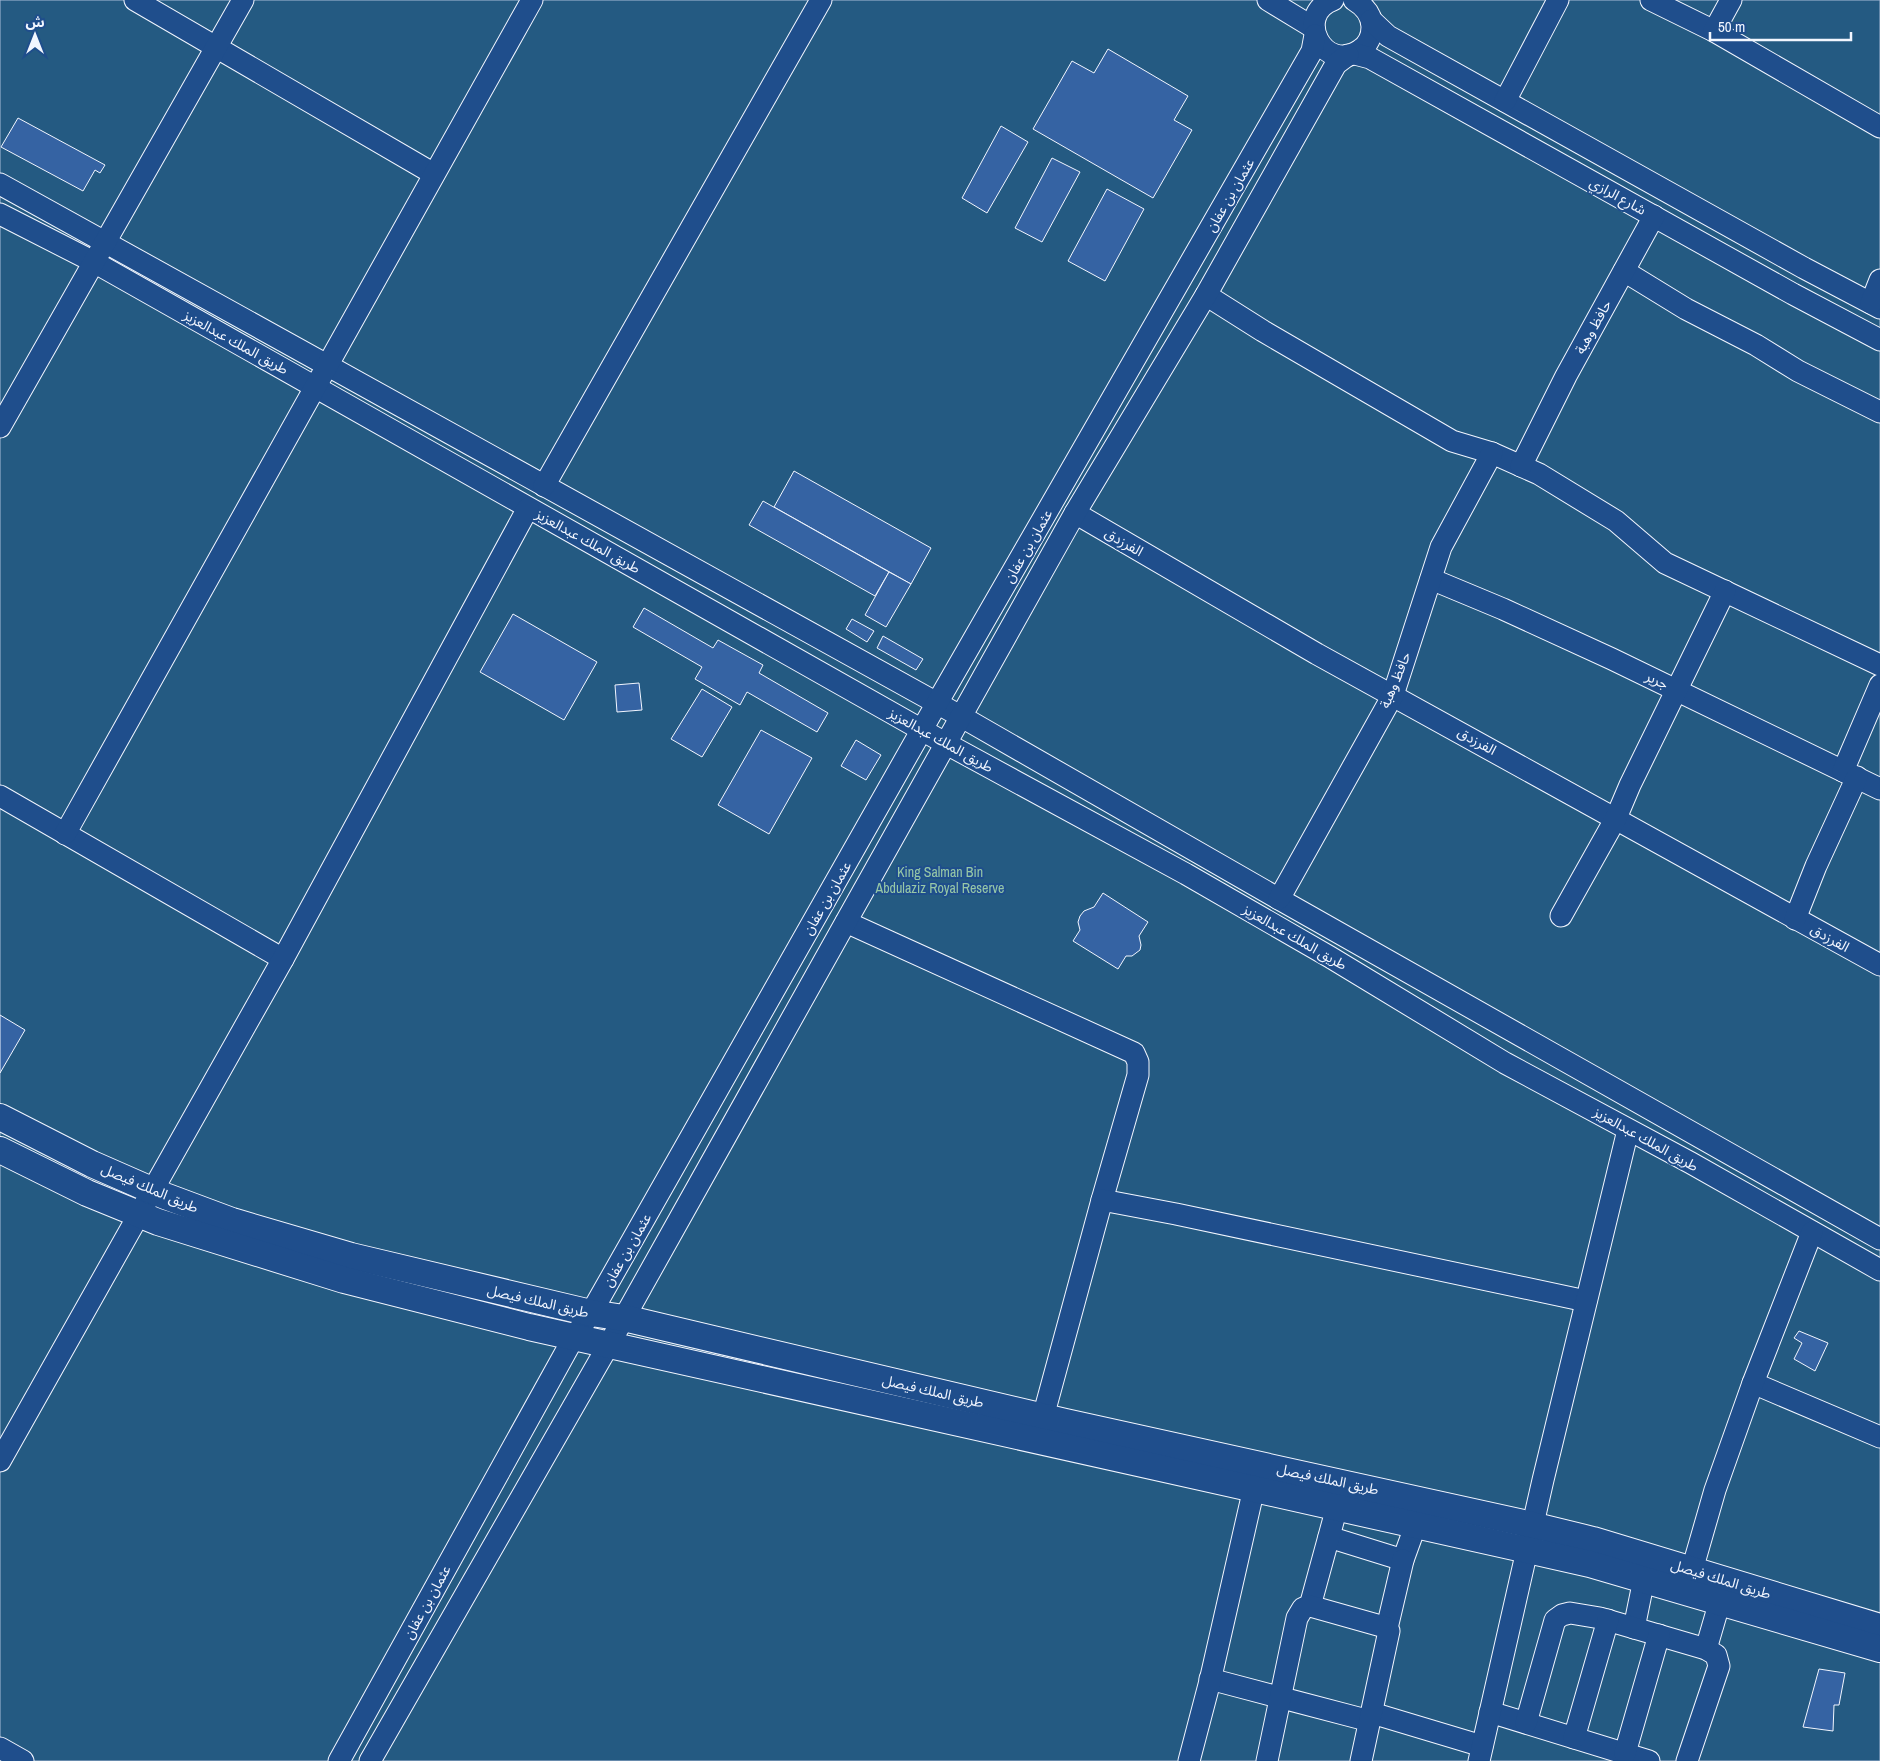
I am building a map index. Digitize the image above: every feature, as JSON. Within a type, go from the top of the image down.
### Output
[{"type":"main road","name":"طريق الملك فيصل","points":[[0,1117],[92,1164],[232,1222],[351,1256],[1043,1417],[1530,1537],[1590,1564],[1880,1649]]},
{"type":"main road","name":"طريق الملك فيصل","points":[[0,1150],[86,1193],[158,1222],[344,1280],[574,1336],[1416,1524],[1530,1537],[1593,1540],[1880,1627]]},
{"type":"street","points":[[135,0],[434,174]]},
{"type":"street","points":[[0,427],[243,0]]},
{"type":"street","points":[[65,834],[532,0]]},
{"type":"street","points":[[544,486],[821,0]]},
{"type":"street","points":[[1268,0],[1315,32]]},
{"type":"street","name":"عثمان بن عفان","points":[[338,1761],[574,1336],[591,1313],[937,703],[1312,51],[1316,16],[1322,7],[1331,0]]},
{"type":"street","points":[[1505,101],[1558,0]]},
{"type":"street","points":[[1651,0],[1714,31],[1880,127]]},
{"type":"street","points":[[1714,31],[1731,0]]},
{"type":"street","name":"عثمان بن عفان","points":[[370,1761],[624,1318],[1075,513],[1206,295],[1336,64],[1364,48],[1371,38],[1372,26],[1366,8]]},
{"type":"street","name":"شارع الرازي","points":[[1366,8],[1388,36],[1875,306]]},
{"type":"street","name":"شارع الرازي","points":[[1315,32],[1323,48],[1332,54],[1370,58],[1793,294],[1880,340]]},
{"type":"street","name":"طريق الملك عبدالعزيز","points":[[0,184],[962,717],[1279,899],[1880,1239]]},
{"type":"street","name":"طريق الملك عبدالعزيز","points":[[0,214],[94,262],[922,730],[1186,874],[1330,957],[1504,1063],[1880,1270]]},
{"type":"street","name":"حافظ وهبة","points":[[1521,466],[1566,376],[1654,216]]},
{"type":"street","points":[[1624,271],[1686,309],[1756,345],[1798,371],[1880,412]]},
{"type":"street","points":[[1875,306],[1880,280]]},
{"type":"street","points":[[1206,295],[1263,332],[1452,441],[1492,453],[1539,474],[1616,521],[1664,562],[1880,666]]},
{"type":"street","name":"حافظ وهبة","points":[[1279,899],[1393,694],[1441,547],[1492,453]]},
{"type":"street","points":[[0,1461],[283,959],[528,508]]},
{"type":"street","name":"الفرزدق","points":[[1075,513],[1317,654],[1393,694],[1880,965]]},
{"type":"street","name":"جرير","points":[[1431,579],[1503,609],[1676,689],[1880,790]]},
{"type":"street","points":[[1561,916],[1616,818],[1676,689],[1725,591]]},
{"type":"street","points":[[1795,919],[1850,774],[1880,684]]},
{"type":"street","points":[[0,796],[283,959]]},
{"type":"street","points":[[846,922],[1134,1053],[1138,1062],[1138,1075],[1043,1417]]},
{"type":"street","points":[[1210,1679],[1371,1717],[1480,1754],[1586,1300],[1628,1130]]},
{"type":"street","points":[[1102,1200],[1586,1300]]},
{"type":"street","points":[[1692,1570],[1715,1490],[1767,1344],[1812,1232]]},
{"type":"street","points":[[1753,1383],[1880,1437]]},
{"type":"street","points":[[1189,1761],[1254,1488]]},
{"type":"street","points":[[1310,1606],[1337,1507]]},
{"type":"street","points":[[1361,1761],[1389,1634],[1387,1628],[1402,1560],[1416,1524]]},
{"type":"street","points":[[1329,1537],[1402,1560]]},
{"type":"street","points":[[1634,1628],[1644,1580]]},
{"type":"street","points":[[1706,1649],[1720,1601]]},
{"type":"street","points":[[1267,1761],[1297,1618],[1303,1608],[1310,1606],[1387,1628]]},
{"type":"street","points":[[1526,1723],[1555,1620],[1562,1615],[1570,1613],[1608,1620],[1706,1649],[1716,1655],[1719,1666],[1687,1761]]},
{"type":"street","points":[[1574,1738],[1608,1620]]},
{"type":"street","points":[[1625,1753],[1659,1635]]},
{"type":"street","points":[[1490,1712],[1649,1761]]},
{"type":"street","points":[[0,1748],[23,1761]]},
{"type":"green space","name":"King Salman Bin Abdulaziz Royal Reserve","points":[[0,0],[1880,0],[1880,1761],[0,1761]]},
{"type":"building","points":[[1108,49],[1188,96],[1174,120],[1192,130],[1153,198],[1033,129],[1072,61],[1094,73]]},
{"type":"building","points":[[18,118],[105,165],[100,173],[95,170],[83,191],[1,147]]},
{"type":"building","points":[[1001,126],[1028,142],[987,213],[962,198]]},
{"type":"building","points":[[1052,158],[1080,172],[1042,242],[1015,228]]},
{"type":"building","points":[[1107,189],[1144,209],[1105,281],[1068,261]]},
{"type":"building","points":[[794,471],[931,548],[911,584],[774,507]]},
{"type":"building","points":[[763,501],[889,572],[875,596],[749,525]]},
{"type":"building","points":[[889,572],[911,584],[886,627],[865,615]]},
{"type":"building","points":[[644,608],[713,648],[718,640],[763,665],[759,673],[828,713],[817,732],[747,692],[740,705],[695,679],[702,667],[633,627]]},
{"type":"building","points":[[513,614],[597,662],[564,720],[480,672]]},
{"type":"building","points":[[852,619],[874,631],[867,642],[846,629]]},
{"type":"building","points":[[883,636],[923,659],[916,670],[877,648]]},
{"type":"building","points":[[639,683],[642,710],[617,712],[615,685]]},
{"type":"building","points":[[702,689],[732,707],[702,757],[671,739]]},
{"type":"building","points":[[761,730],[812,758],[769,834],[718,805]]},
{"type":"building","points":[[856,740],[881,755],[866,780],[841,766]]},
{"type":"building","points":[[1103,893],[1148,922],[1139,936],[1140,950],[1132,956],[1126,956],[1118,969],[1073,941],[1080,930],[1078,922],[1080,916],[1084,911],[1094,907]]},
{"type":"building","points":[[0,1015],[25,1030],[0,1073]]},
{"type":"building","points":[[1799,1331],[1828,1343],[1815,1371],[1794,1359],[1802,1343],[1794,1338]]},
{"type":"building","points":[[1819,1669],[1845,1673],[1839,1705],[1834,1705],[1833,1731],[1803,1727]]}]
